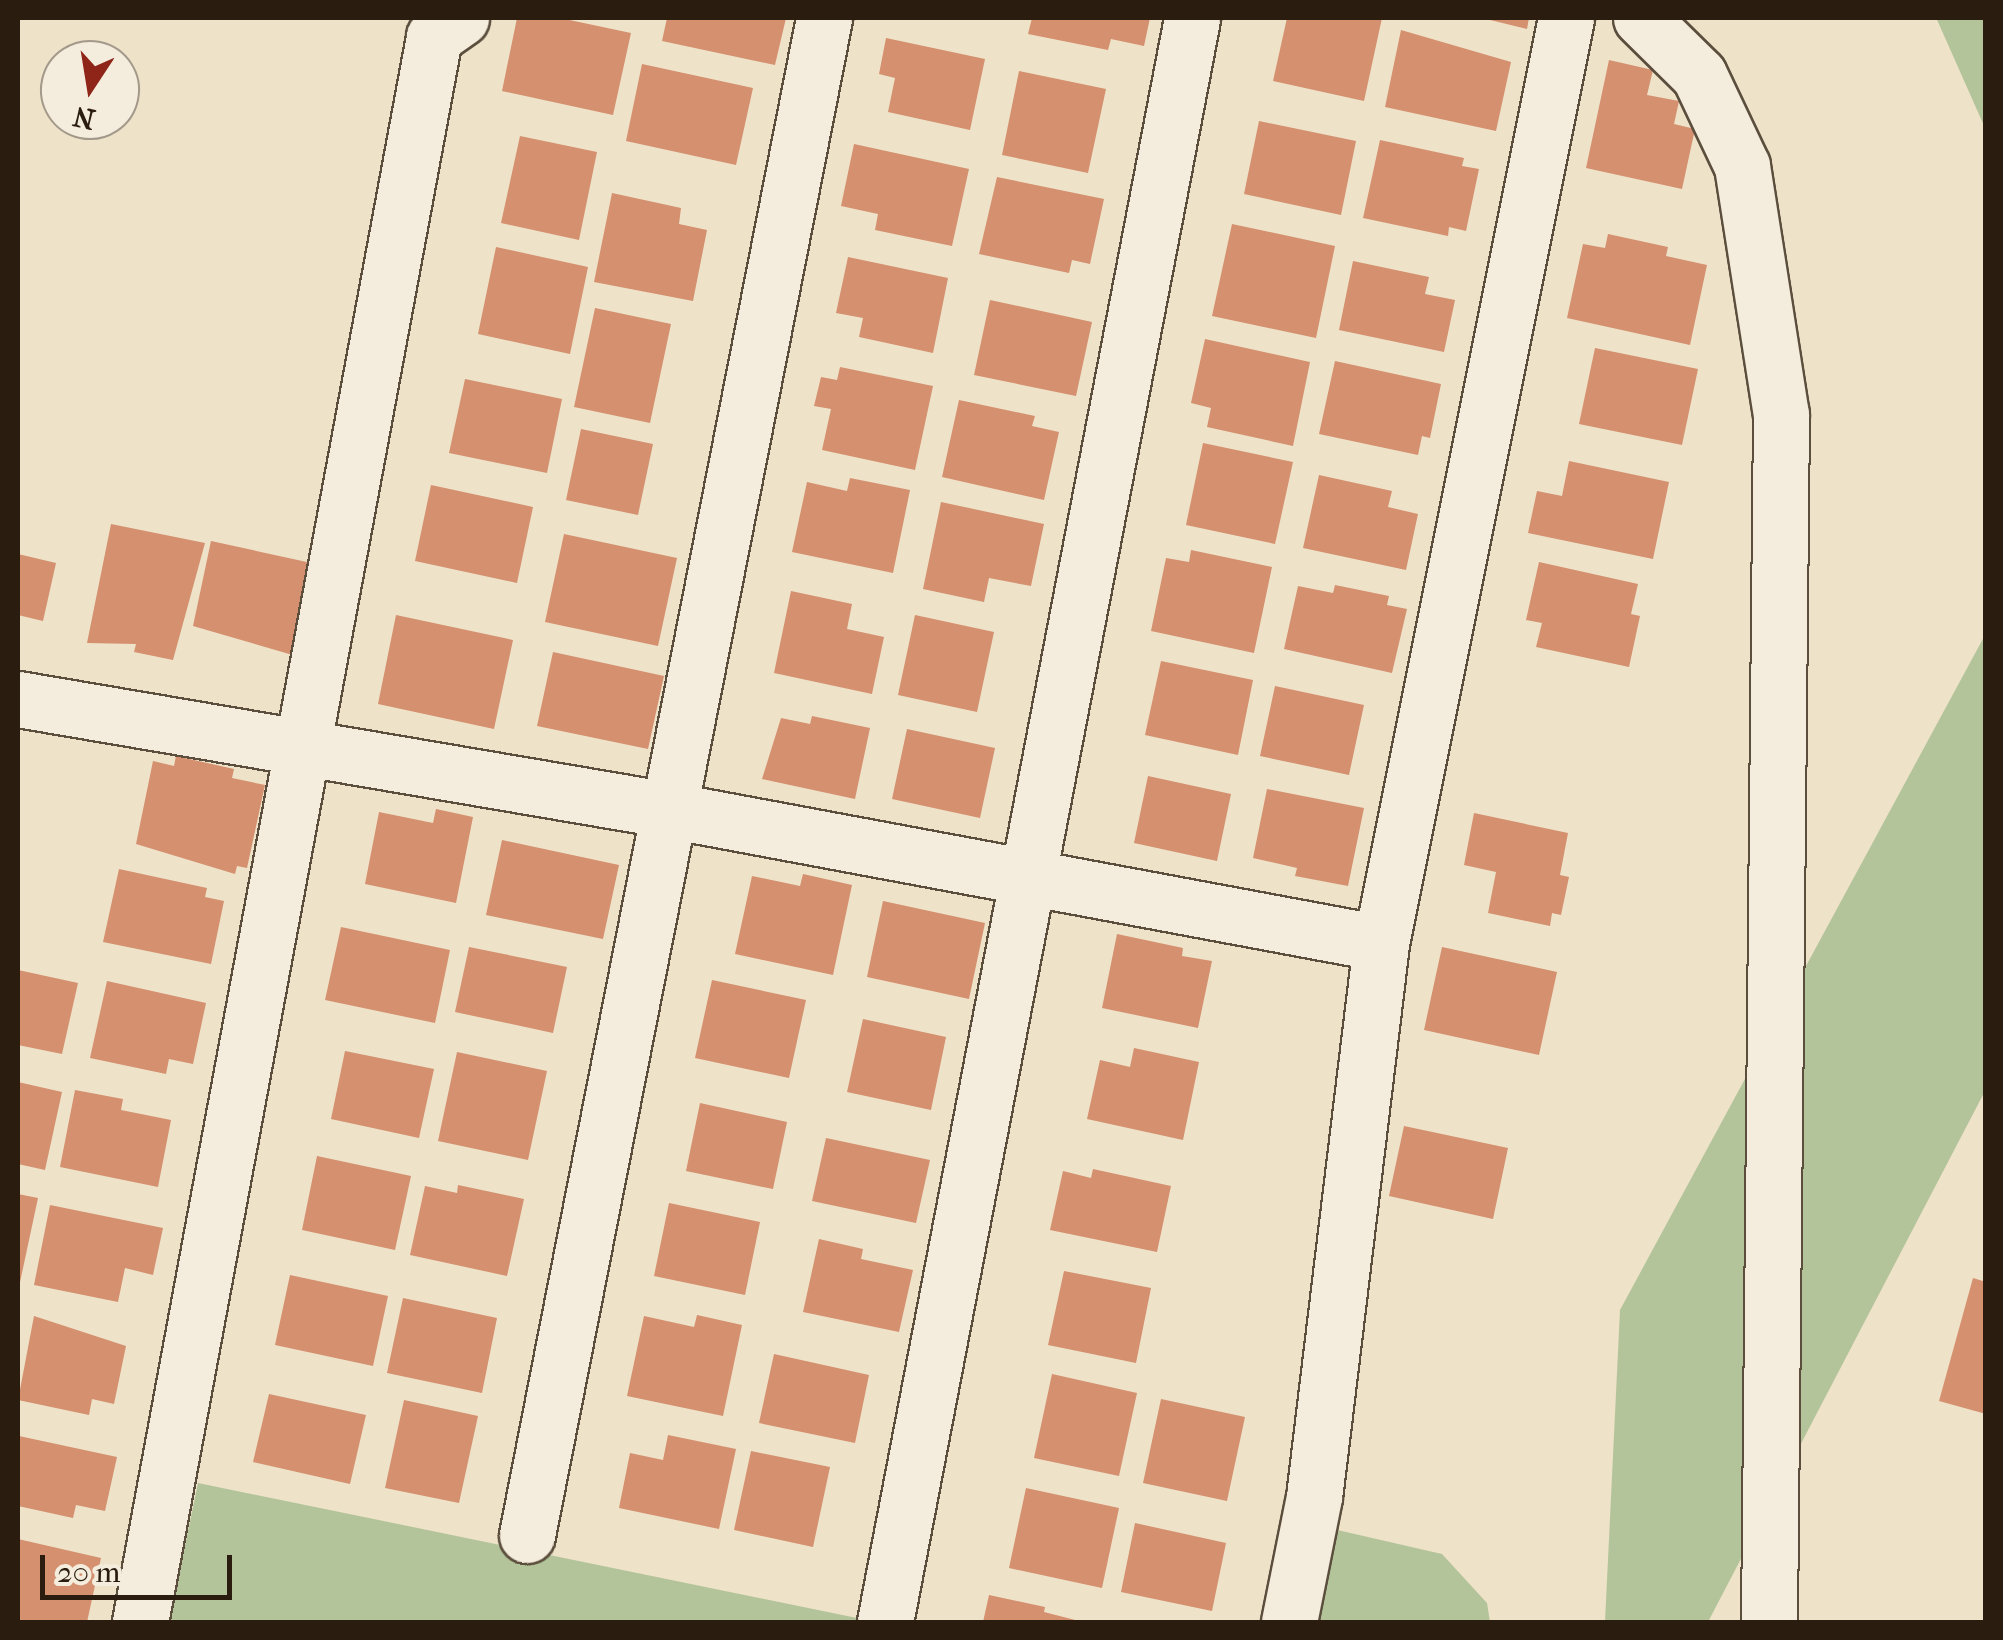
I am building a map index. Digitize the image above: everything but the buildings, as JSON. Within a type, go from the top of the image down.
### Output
[{"type":"street","points":[[140,1622],[434,38],[461,18]]},
{"type":"street","points":[[527,1535],[824,18]]},
{"type":"street","points":[[885,1622],[1023,879],[1192,18]]},
{"type":"street","points":[[1288,1622],[1314,1498],[1381,943],[1566,18]]},
{"type":"street","points":[[1641,18],[1699,75],[1742,166],[1780,414],[1769,1622]]},
{"type":"street","points":[[18,698],[669,810],[1381,943]]},
{"type":"green space","points":[[1936,18],[1985,18],[1985,128],[1938,22]]},
{"type":"green space","points":[[1985,635],[1985,1091],[1708,1622],[1605,1622],[1620,1310]]},
{"type":"green space","points":[[198,1483],[857,1618],[857,1622],[169,1622]]},
{"type":"green space","points":[[1333,1529],[1442,1554],[1487,1603],[1490,1622],[1315,1622]]}]
